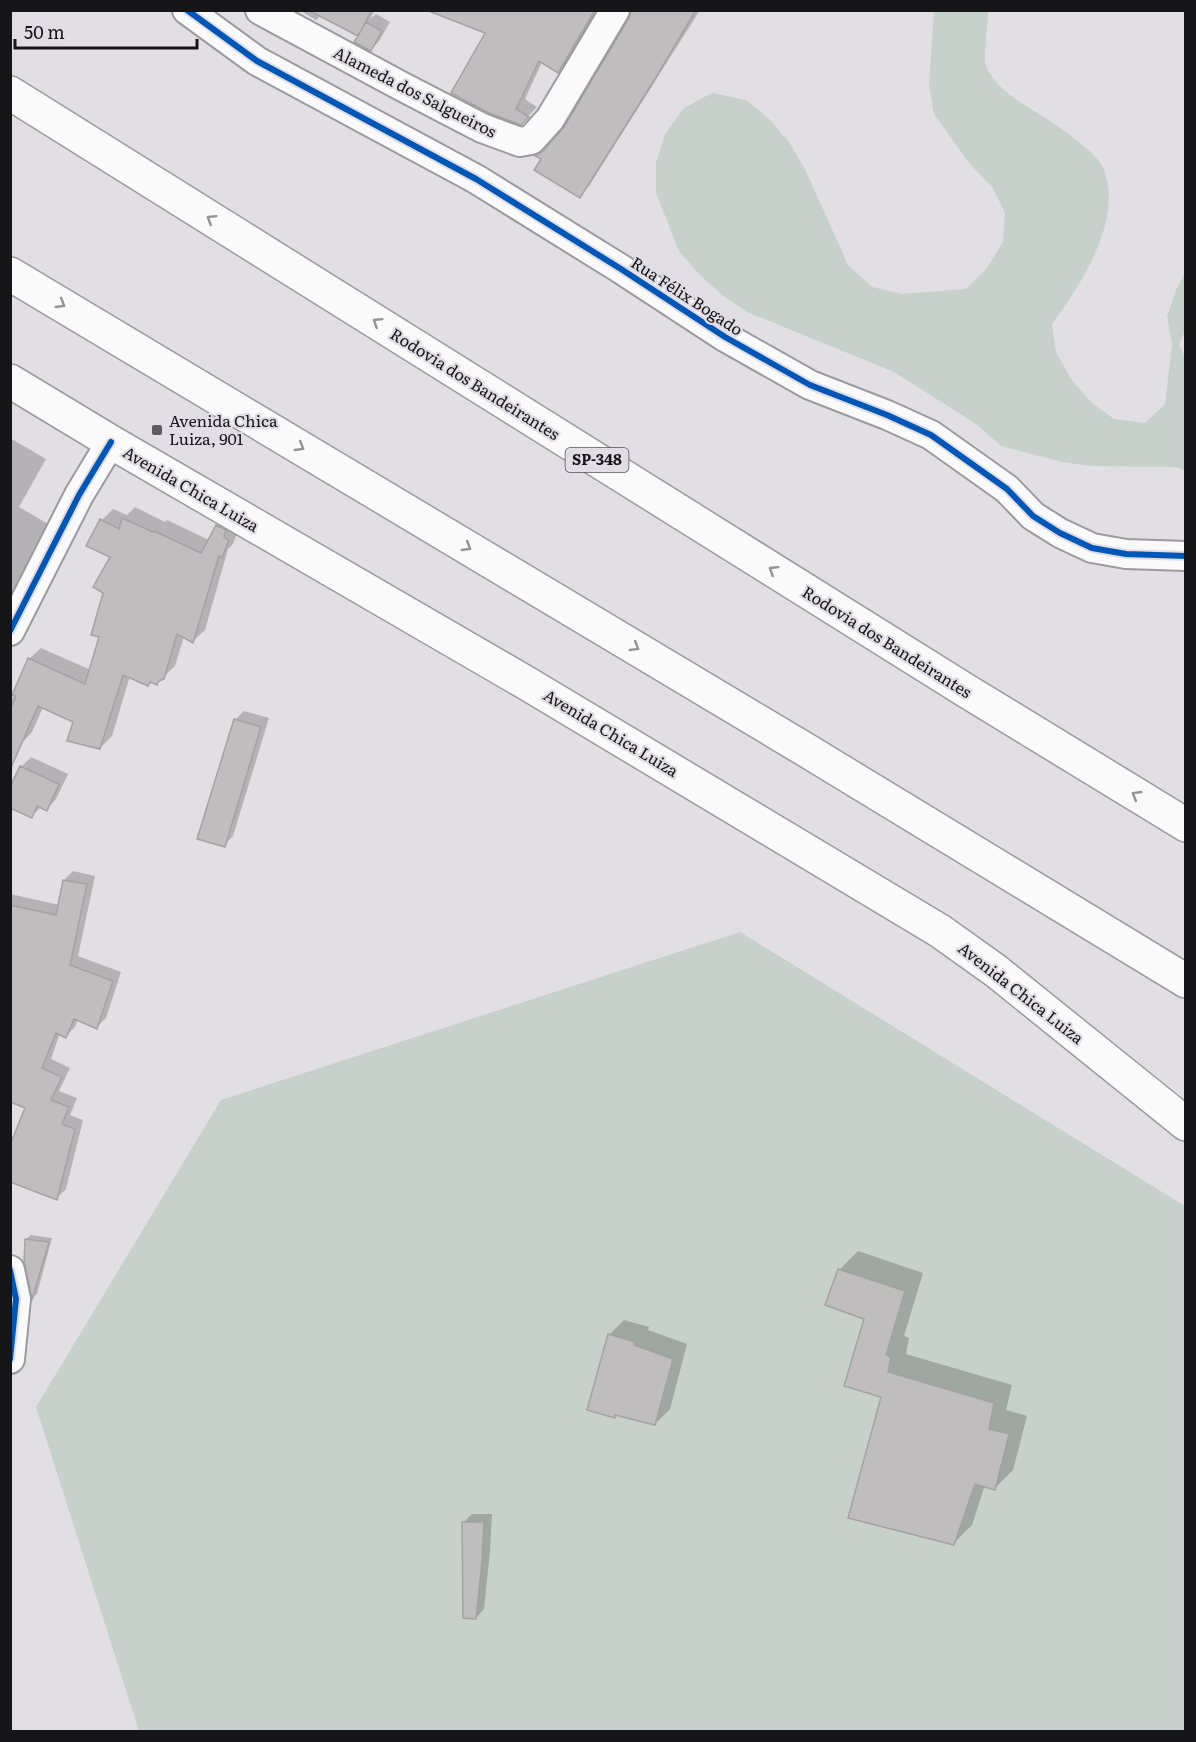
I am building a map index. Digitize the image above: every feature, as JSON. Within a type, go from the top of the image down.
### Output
[{"type":"main road","name":"Rodovia dos Bandeirantes","points":[[10,93],[955,684],[1185,825]]},
{"type":"main road","points":[[10,274],[806,750],[1185,981]]},
{"type":"main road","name":"Avenida Chica Luiza","points":[[10,381],[528,684],[940,931],[976,955],[1185,1124]]},
{"type":"street","name":"Rua Félix Bogado","points":[[187,10],[257,61],[476,179],[725,337],[810,385],[888,415],[931,435],[1007,489],[1033,516],[1060,533],[1092,548],[1115,552],[1185,556]]},
{"type":"street","name":"Alameda dos Salgueiros","points":[[260,10],[472,123],[520,142],[531,140],[550,118],[615,10]]},
{"type":"street","points":[[10,631],[79,495],[111,442]]},
{"type":"street","points":[[10,1270],[13,1297],[10,1359]]},
{"type":"shaded area","points":[[934,11],[988,11],[985,61],[995,80],[1016,99],[1074,138],[1102,166],[1108,186],[1108,206],[1104,228],[1087,270],[1052,324],[1056,352],[1071,379],[1092,403],[1114,419],[1145,423],[1165,404],[1172,344],[1167,316],[1185,273],[1185,331],[1179,344],[1185,358],[1185,471],[1177,467],[1091,466],[1062,462],[1001,446],[976,424],[894,372],[747,312],[722,295],[679,251],[656,193],[656,163],[665,134],[684,108],[712,93],[746,100],[769,119],[789,142],[805,169],[848,265],[872,287],[902,294],[966,289],[987,268],[1003,242],[1005,213],[993,188],[970,164],[934,114],[929,85]]},
{"type":"shaded area","points":[[740,932],[1185,1206],[1185,1731],[139,1731],[36,1407],[221,1100]]},
{"type":"building","points":[[308,10],[372,10],[358,36]]},
{"type":"building","points":[[431,10],[595,10],[558,73],[539,61],[516,109],[529,117],[521,125],[489,113],[451,93],[485,33],[431,12]]},
{"type":"building","points":[[631,10],[696,10],[580,198],[534,170],[541,159],[535,156],[543,151],[564,127],[629,18]]},
{"type":"building","points":[[366,22],[382,31],[371,51],[354,42]]},
{"type":"building","points":[[122,518],[201,553],[216,525],[226,530],[224,537],[229,540],[222,558],[219,556],[193,643],[177,634],[164,679],[157,685],[150,682],[148,686],[123,675],[100,749],[67,741],[73,722],[38,706],[10,770],[10,711],[16,696],[12,695],[28,658],[85,684],[99,637],[91,635],[103,593],[93,587],[110,557],[86,546],[100,519],[119,529]]},
{"type":"building","points":[[234,719],[261,727],[225,847],[197,839]]},
{"type":"building","points":[[20,766],[59,784],[47,811],[37,806],[32,818],[10,808],[10,787]]},
{"type":"building","points":[[63,880],[87,884],[70,965],[113,981],[97,1029],[74,1019],[66,1038],[56,1033],[42,1068],[62,1077],[51,1100],[69,1107],[62,1124],[75,1129],[57,1200],[10,1182],[10,1145],[25,1108],[10,1102],[10,905],[56,915]]},
{"type":"building","points":[[25,1239],[49,1242],[32,1300],[24,1262]]},
{"type":"building","points":[[838,1269],[905,1291],[886,1355],[891,1357],[888,1372],[994,1403],[989,1429],[1009,1434],[995,1490],[975,1484],[954,1545],[848,1518],[881,1397],[844,1386],[864,1319],[825,1305]]},
{"type":"building","points":[[608,1334],[635,1342],[634,1345],[673,1359],[655,1425],[587,1410]]},
{"type":"building","points":[[462,1522],[484,1522],[476,1619],[463,1618]]},
{"type":"cycle path","points":[[187,10],[257,61],[476,179],[725,337],[810,385],[931,435],[1007,489],[1033,516],[1060,533],[1092,548],[1126,554],[1186,556]]},
{"type":"cycle path","points":[[10,631],[79,495],[111,442]]},
{"type":"cycle path","points":[[10,1270],[16,1299],[10,1359]]},
{"type":"place","name":"Avenida Chica Luiza, 901","points":[[157,430]]}]
